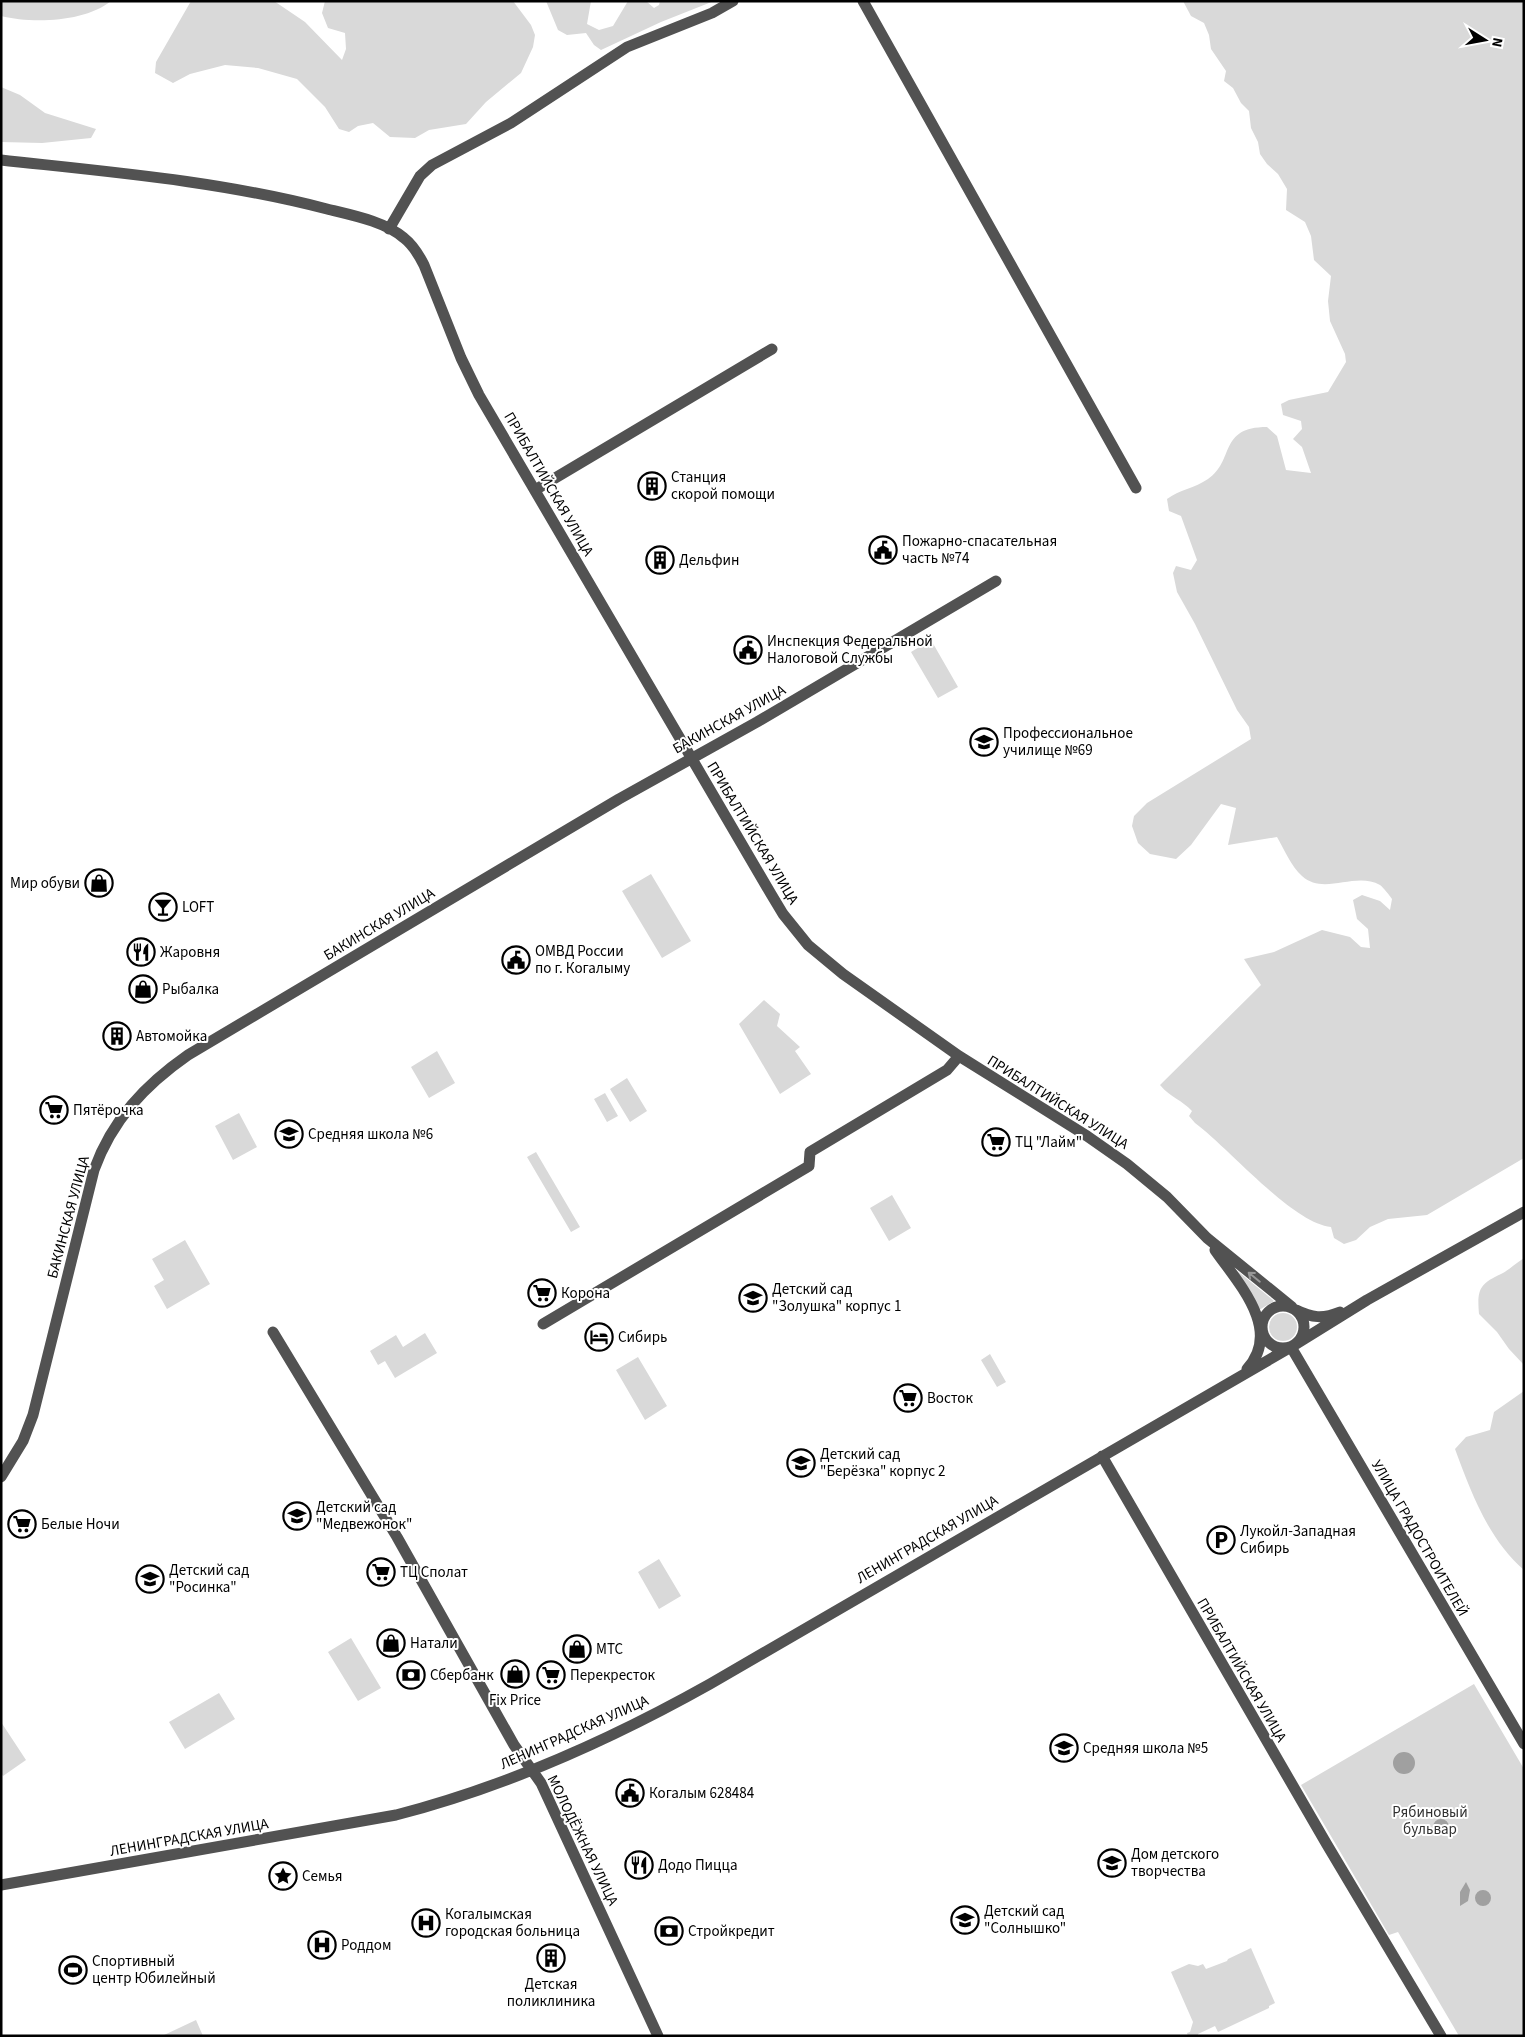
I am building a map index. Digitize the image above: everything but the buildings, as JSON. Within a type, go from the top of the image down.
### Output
[{"type":"street","points":[[389,228],[420,176],[432,165],[511,123],[633,44],[712,13],[733,1]]},
{"type":"street","points":[[863,1],[1136,488]]},
{"type":"street","name":"ПРИБАЛТИЙСКАЯ УЛИЦА","points":[[1,160],[236,188],[342,213],[389,228],[404,237],[419,255],[469,376],[783,914],[808,945],[843,974],[959,1056],[1087,1136],[1127,1164],[1167,1198],[1224,1256],[1294,1309]]},
{"type":"street","points":[[535,490],[772,349]]},
{"type":"street","name":"БАКИНСКАЯ УЛИЦА","points":[[1,1477],[23,1441],[34,1415],[94,1170],[111,1132],[139,1095],[188,1055],[619,799],[894,642],[996,581]]},
{"type":"street","points":[[543,1324],[809,1166],[810,1152],[948,1070],[959,1056]]},
{"type":"street","points":[[1294,1309],[1302,1317],[1304,1327],[1302,1337],[1293,1345],[1281,1348],[1271,1345],[1264,1338],[1261,1328],[1264,1317],[1271,1309],[1282,1306],[1294,1309],[1309,1316],[1319,1318],[1337,1314],[1367,1300],[1524,1212]]},
{"type":"street","name":"ПРИБАЛТИЙСКАЯ УЛИЦА","points":[[1224,1256],[1254,1310],[1261,1328],[1260,1351],[1242,1375]]},
{"type":"street","name":"ПРИБАЛТИЙСКАЯ УЛИЦА","points":[[1367,1300],[1102,1456],[1326,1843],[1441,2036]]},
{"type":"street","name":"МОЛОДЁЖНАЯ УЛИЦА","points":[[273,1332],[397,1537],[503,1726],[549,1798],[658,2036]]},
{"type":"street","name":"УЛИЦА ГРАДОСТРОИТЕЛЕЙ","points":[[1293,1345],[1524,1744]]},
{"type":"street","name":"ЛЕНИНГРАДСКАЯ УЛИЦА","points":[[1,1885],[388,1817],[441,1803],[531,1769],[674,1704],[1102,1456]]},
{"type":"green space","points":[[1,1],[111,1],[100,8],[73,17],[28,20],[1,16]]},
{"type":"green space","points":[[191,1],[274,1],[305,22],[342,60],[346,49],[345,33],[328,28],[322,13],[325,1],[513,1],[531,25],[535,35],[533,47],[521,73],[486,102],[466,124],[429,130],[415,138],[390,137],[373,123],[358,126],[349,132],[339,129],[325,107],[297,79],[258,68],[225,65],[190,74],[173,83],[155,73],[156,62]]},
{"type":"green space","points":[[546,1],[591,1],[587,24],[599,30],[613,26],[628,1],[646,1],[654,8],[659,5],[660,1],[714,1],[661,22],[601,50],[594,45],[586,33],[567,35],[558,30]]},
{"type":"green space","points":[[1183,1],[1524,1],[1524,1158],[1427,1215],[1388,1219],[1370,1227],[1356,1240],[1344,1244],[1334,1238],[1331,1227],[1315,1222],[1298,1213],[1280,1199],[1195,1123],[1189,1116],[1192,1111],[1160,1085],[1261,985],[1244,959],[1274,952],[1322,930],[1350,937],[1361,947],[1370,948],[1368,929],[1357,919],[1353,900],[1362,895],[1380,901],[1390,910],[1392,899],[1380,885],[1370,881],[1360,880],[1330,884],[1311,882],[1294,867],[1277,837],[1228,845],[1236,808],[1221,804],[1191,845],[1176,859],[1150,854],[1138,843],[1132,826],[1134,816],[1147,803],[1251,739],[1249,727],[1237,710],[1195,624],[1177,592],[1173,573],[1176,566],[1191,570],[1197,560],[1181,516],[1169,511],[1167,499],[1208,479],[1222,463],[1234,439],[1252,428],[1267,427],[1277,436],[1286,470],[1311,473],[1302,447],[1293,439],[1302,429],[1301,421],[1283,415],[1281,404],[1289,400],[1328,392],[1346,362],[1345,354],[1330,321],[1328,301],[1331,276],[1314,260],[1311,236],[1305,222],[1286,210],[1287,189],[1278,174],[1260,154],[1258,142],[1251,128],[1249,111],[1241,103],[1233,88],[1224,81],[1226,71],[1211,49],[1209,35],[1204,23],[1191,16]]},
{"type":"green space","points":[[1,87],[20,95],[45,113],[96,129],[91,138],[42,143],[1,142]]},
{"type":"green space","points":[[931,640],[958,687],[938,698],[911,652]]},
{"type":"green space","points":[[651,874],[691,941],[662,958],[622,891]]},
{"type":"green space","points":[[764,1000],[780,1014],[777,1026],[800,1047],[795,1051],[811,1074],[780,1094],[739,1024]]},
{"type":"green space","points":[[437,1051],[455,1083],[429,1098],[411,1067]]},
{"type":"green space","points":[[627,1078],[647,1111],[630,1122],[610,1089]]},
{"type":"green space","points":[[605,1093],[618,1116],[607,1122],[594,1099]]},
{"type":"green space","points":[[239,1113],[257,1147],[233,1160],[215,1126]]},
{"type":"green space","points":[[536,1152],[580,1227],[571,1232],[527,1157]]},
{"type":"green space","points":[[892,1195],[911,1228],[889,1241],[870,1208]]},
{"type":"green space","points":[[185,1240],[210,1284],[167,1309],[154,1286],[164,1280],[152,1259]]},
{"type":"green space","points":[[1524,1258],[1524,1365],[1497,1332],[1479,1314],[1478,1299],[1481,1289],[1488,1281],[1507,1271]]},
{"type":"green space","points":[[1235,1269],[1274,1301],[1259,1310]]},
{"type":"green space","points":[[1283,1313],[1293,1317],[1297,1327],[1293,1337],[1283,1341],[1273,1337],[1269,1327],[1273,1317]]},
{"type":"green space","points":[[425,1333],[437,1353],[395,1378],[385,1361],[378,1365],[370,1351],[396,1335],[403,1347]]},
{"type":"green space","points":[[990,1354],[1006,1382],[997,1387],[981,1360]]},
{"type":"green space","points":[[638,1357],[667,1406],[645,1420],[616,1370]]},
{"type":"green space","points":[[1524,1391],[1524,1570],[1500,1544],[1482,1514],[1467,1482],[1455,1449],[1466,1437],[1490,1430],[1494,1412]]},
{"type":"green space","points":[[659,1559],[681,1596],[659,1609],[638,1572]]},
{"type":"green space","points":[[351,1638],[381,1688],[358,1701],[328,1652]]},
{"type":"green space","name":"Рябиновый бульвар","points":[[1474,1684],[1524,1769],[1524,2036],[1459,2036],[1398,1932],[1389,1935],[1301,1785]]},
{"type":"green space","points":[[219,1693],[235,1719],[185,1749],[169,1722]]},
{"type":"green space","points":[[1,1722],[26,1760],[3,1776],[1,1773]]},
{"type":"green space","points":[[1251,1948],[1275,2003],[1269,2006],[1269,2008],[1218,2032],[1215,2026],[1198,2034],[1198,2036],[1188,2036],[1187,2033],[1190,2032],[1193,2022],[1171,1972],[1189,1964],[1198,1966],[1203,1964],[1206,1969],[1227,1961]]},
{"type":"green space","points":[[196,2020],[203,2036],[162,2036]]},
{"type":"shaded area","points":[[1404,1752],[1412,1755],[1415,1763],[1412,1771],[1404,1774],[1396,1771],[1393,1763],[1396,1755]]},
{"type":"shaded area","points":[[1441,1819],[1449,1827],[1441,1835],[1433,1827]]},
{"type":"shaded area","points":[[1466,1882],[1470,1890],[1468,1901],[1460,1906],[1460,1892]]},
{"type":"shaded area","points":[[1483,1890],[1491,1898],[1483,1906],[1475,1898]]},
{"type":"place","name":"Станция скорой помощи","points":[[652,486]]},
{"type":"place","name":"Пожарно-спасательная часть №74","points":[[883,550]]},
{"type":"place","name":"Дельфин","points":[[660,560]]},
{"type":"place","name":"Инспекция Федеральной Налоговой Службы","points":[[748,650]]},
{"type":"place","name":"Профессиональное училище №69","points":[[984,742]]},
{"type":"place","name":"Мир обуви","points":[[99,883]]},
{"type":"place","name":"LOFT","points":[[163,907]]},
{"type":"place","name":"Жаровня","points":[[141,952]]},
{"type":"place","name":"ОМВД России по г. Когалыму","points":[[516,960]]},
{"type":"place","name":"Рыбалка","points":[[143,989]]},
{"type":"place","name":"Автомойка","points":[[117,1036]]},
{"type":"place","name":"Пятёрочка","points":[[54,1110]]},
{"type":"place","name":"Средняя школа №6","points":[[289,1134]]},
{"type":"place","name":"ТЦ \"Лайм\"","points":[[996,1142]]},
{"type":"place","name":"Корона","points":[[542,1293]]},
{"type":"place","name":"Детский сад \"Золушка\" корпус 1","points":[[753,1298]]},
{"type":"place","name":"Сибирь","points":[[599,1337]]},
{"type":"place","name":"Восток","points":[[908,1398]]},
{"type":"place","name":"Детский сад \"Берёзка\" корпус 2","points":[[801,1463]]},
{"type":"place","name":"Детский сад \"Медвежонок\"","points":[[297,1516]]},
{"type":"place","name":"Белые Ночи","points":[[22,1524]]},
{"type":"place","name":"Лукойл-Западная Сибирь","points":[[1221,1540]]},
{"type":"place","name":"ТЦ Сполат","points":[[381,1572]]},
{"type":"place","name":"Детский сад \"Росинка\"","points":[[150,1579]]},
{"type":"place","name":"Натали","points":[[391,1643]]},
{"type":"place","name":"МТС","points":[[577,1649]]},
{"type":"place","name":"Fix Price","points":[[515,1674]]},
{"type":"place","name":"Сбербанк","points":[[411,1675]]},
{"type":"place","name":"Перекресток","points":[[551,1675]]},
{"type":"place","name":"Средняя школа №5","points":[[1064,1748]]},
{"type":"place","name":"Когалым 628484","points":[[630,1793]]},
{"type":"place","name":"Дом детского творчества","points":[[1112,1863]]},
{"type":"place","name":"Додо Пицца","points":[[639,1865]]},
{"type":"place","name":"Семья","points":[[283,1876]]},
{"type":"place","name":"Детский сад \"Солнышко\"","points":[[965,1920]]},
{"type":"place","name":"Когалымская городская больница","points":[[426,1923]]},
{"type":"place","name":"Стройкредит","points":[[669,1931]]},
{"type":"place","name":"Роддом","points":[[322,1945]]},
{"type":"place","name":"Детская поликлиника","points":[[551,1958]]},
{"type":"place","name":"Спортивный центр Юбилейный","points":[[73,1970]]}]
